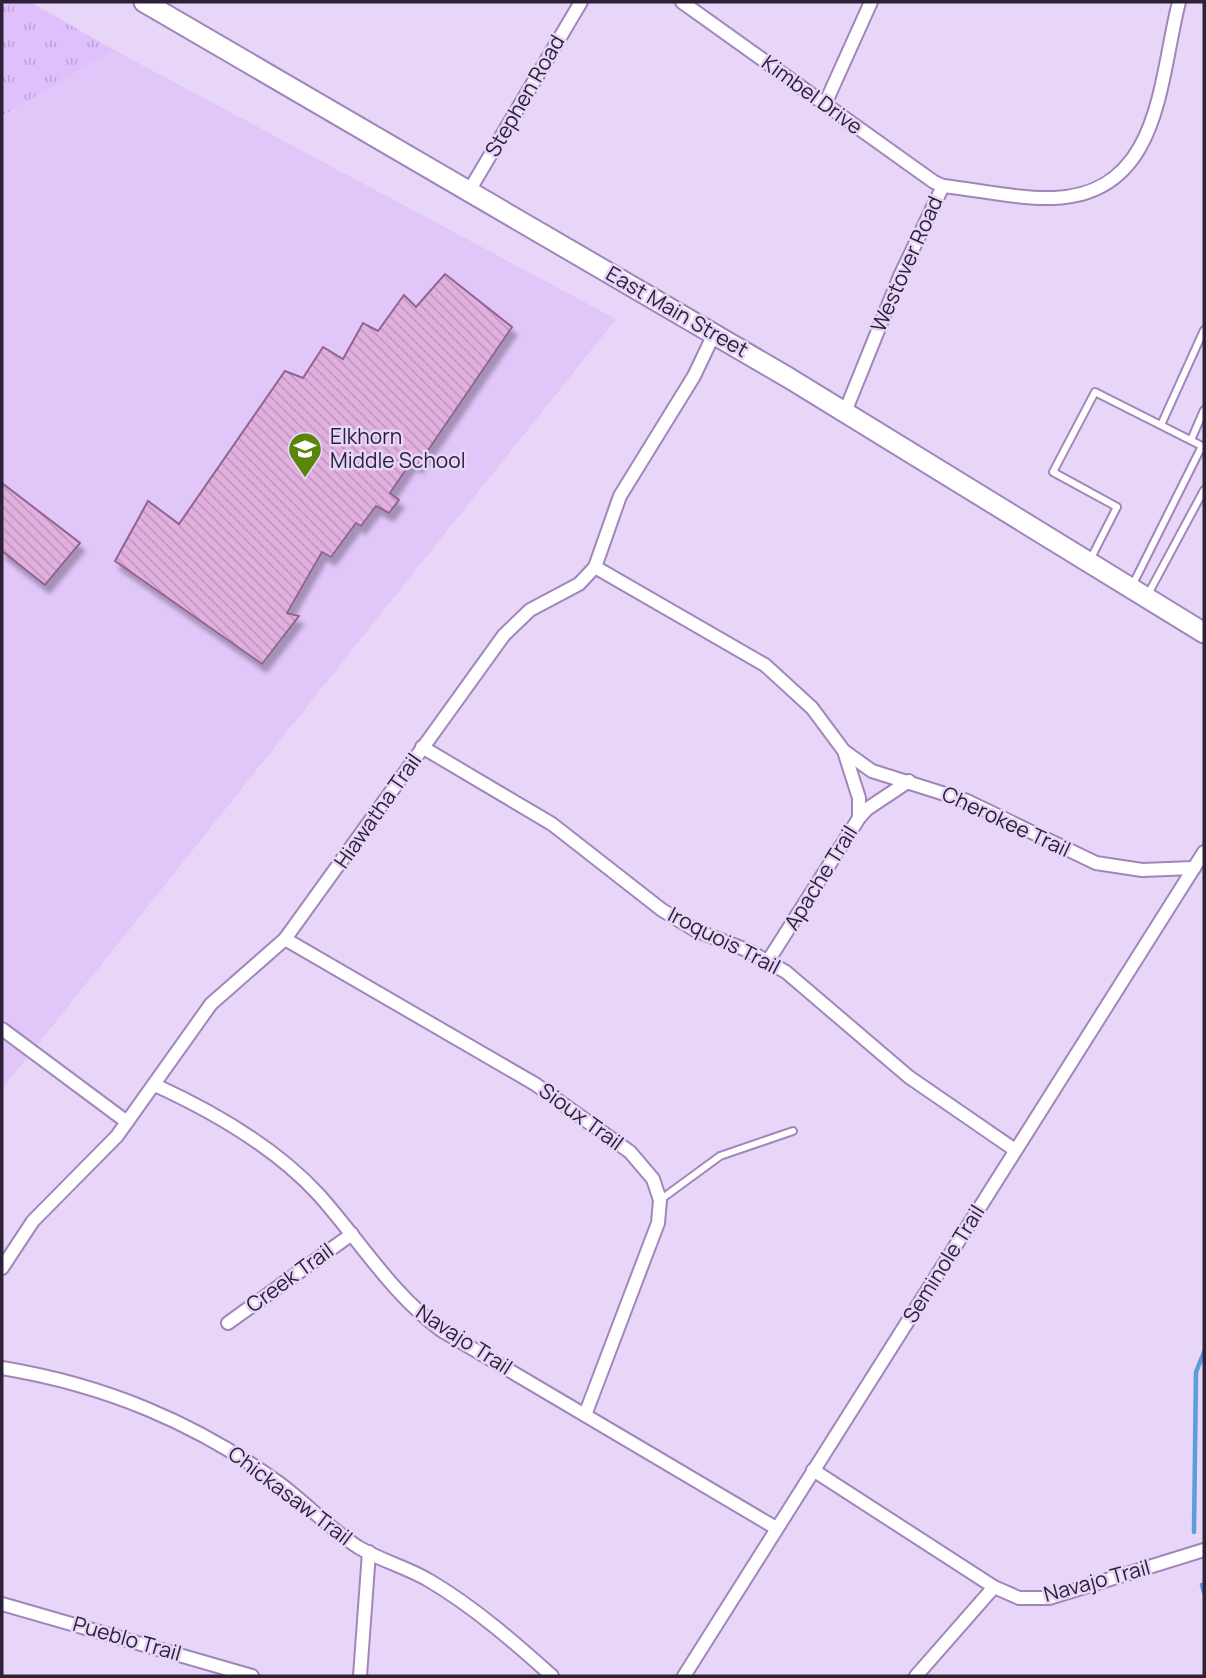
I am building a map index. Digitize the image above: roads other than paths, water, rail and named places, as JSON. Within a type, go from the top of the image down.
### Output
[{"type":"main road","name":"East Main Street","points":[[144,2],[714,334],[1204,633]]},
{"type":"street","name":"Stephen Road","points":[[469,191],[581,2]]},
{"type":"street","name":"Kimbel Drive","points":[[682,2],[943,186]]},
{"type":"street","points":[[825,104],[871,2]]},
{"type":"street","name":"Westover Road","points":[[845,412],[900,276],[943,186],[1052,198],[1086,194],[1118,176],[1144,143],[1152,122],[1179,2]]},
{"type":"street","points":[[595,567],[620,496],[694,376],[714,334]]},
{"type":"street","name":"Hiawatha Trail","points":[[2,1268],[33,1221],[117,1136],[211,1004],[285,939],[516,621],[530,610],[579,584],[595,567]]},
{"type":"street","name":"Cherokee Trail","points":[[595,567],[765,665],[806,701],[844,751],[872,771],[967,801],[1096,863],[1142,870],[1195,868]]},
{"type":"street","name":"Iroquois Trail","points":[[422,747],[552,824],[662,910],[695,930],[768,961],[806,988],[909,1077],[1015,1150]]},
{"type":"street","name":"Apache Trail","points":[[768,961],[859,818],[859,798],[844,751]]},
{"type":"street","points":[[859,818],[878,801],[909,781]]},
{"type":"street","name":"Seminole Trail","points":[[684,1676],[1204,852]]},
{"type":"street","name":"Sioux Trail","points":[[285,939],[535,1084],[631,1152],[653,1179],[660,1200]]},
{"type":"street","points":[[2,1028],[127,1122]]},
{"type":"street","name":"Navajo Trail","points":[[155,1085],[190,1103],[276,1156],[318,1194],[405,1300],[422,1315],[776,1528]]},
{"type":"street","points":[[585,1415],[659,1223],[660,1200]]},
{"type":"street","name":"Creek Trail","points":[[228,1323],[352,1234]]},
{"type":"street","name":"Chickasaw Trail","points":[[2,1368],[75,1381],[146,1406],[194,1428],[279,1483],[351,1542],[411,1570],[451,1595],[552,1676]]},
{"type":"street","name":"Navajo Trail","points":[[813,1471],[994,1587],[1019,1598],[1049,1598],[1204,1550]]},
{"type":"street","points":[[360,1676],[369,1552]]},
{"type":"street","points":[[916,1676],[994,1587]]},
{"type":"street","name":"Pueblo Trail","points":[[2,1604],[252,1676]]},
{"type":"lane","points":[[1161,425],[1204,330]]},
{"type":"lane","points":[[1088,562],[1117,507],[1053,472],[1094,392],[1202,446],[1139,593]]},
{"type":"lane","points":[[1191,440],[1204,410]]},
{"type":"lane","points":[[1139,593],[1204,490]]},
{"type":"lane","points":[[660,1200],[720,1156],[793,1130]]},
{"type":"waterway","points":[[1194,1532],[1196,1372],[1204,1352]]},
{"type":"waterway","points":[[1202,1585],[1204,1592]]},
{"type":"place","name":"Elkhorn Middle School","points":[[305,479]]}]
